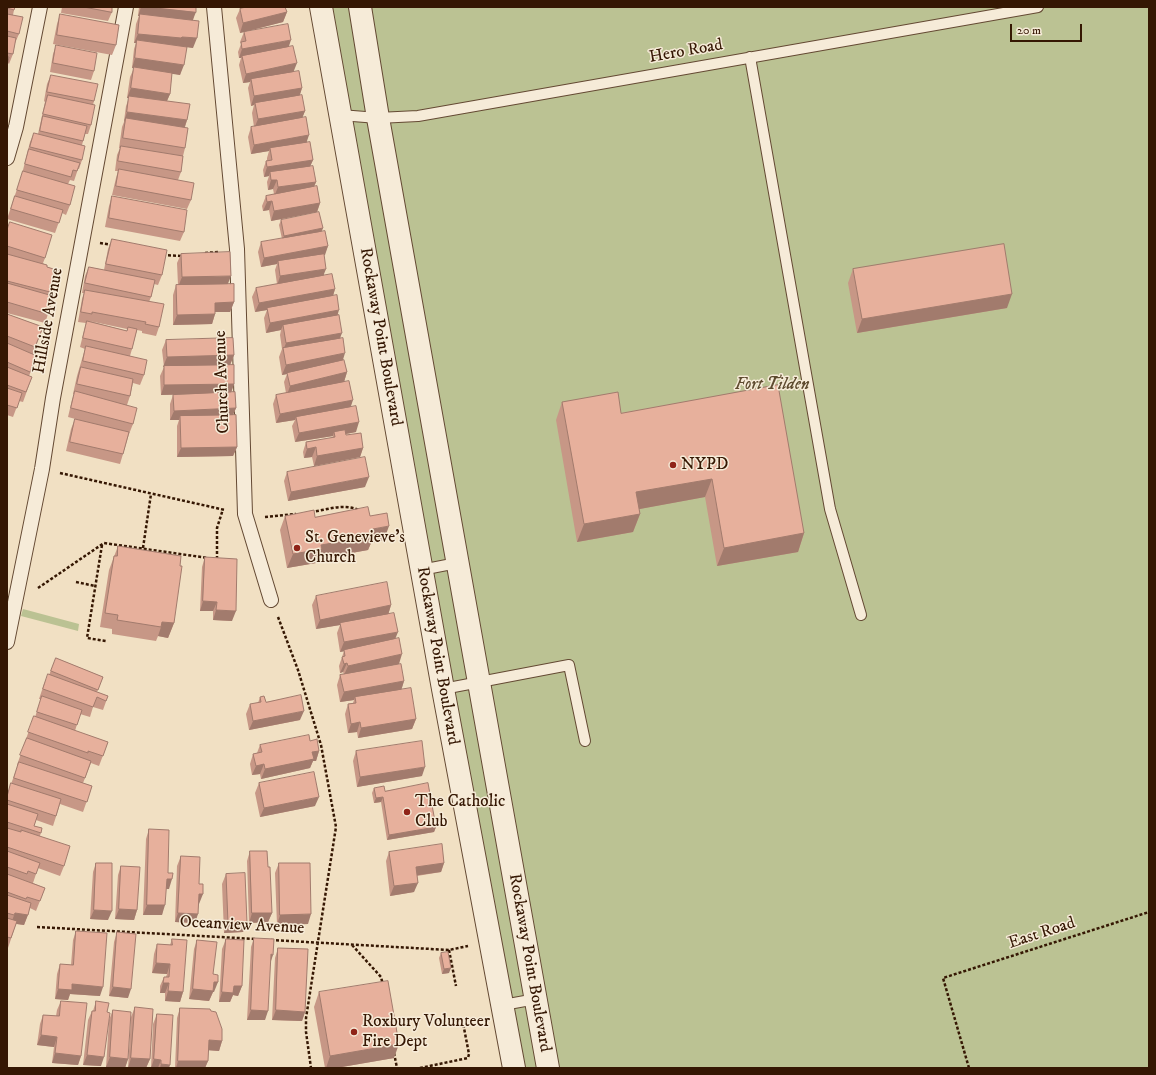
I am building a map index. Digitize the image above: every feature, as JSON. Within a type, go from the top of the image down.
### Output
[{"type":"street","points":[[7,158],[16,127],[40,7]]},
{"type":"street","name":"Hillside Avenue","points":[[7,642],[42,469],[53,398],[126,7]]},
{"type":"street","name":"Church Avenue","points":[[214,7],[237,249],[245,514],[271,600]]},
{"type":"street","name":"Rockaway Point Boulevard","points":[[321,7],[443,689],[514,1068]]},
{"type":"street","name":"Rockaway Point Boulevard","points":[[360,7],[378,118],[548,1068]]},
{"type":"lane","name":"Hero Road","points":[[340,115],[378,118],[418,116],[1038,7]]},
{"type":"lane","points":[[750,57],[830,509],[861,616]]},
{"type":"lane","points":[[422,570],[457,563]]},
{"type":"lane","points":[[443,689],[569,665],[585,741]]},
{"type":"lane","points":[[503,1005],[536,999]]},
{"type":"path","points":[[82,239],[119,246]]},
{"type":"path","points":[[201,254],[237,249]]},
{"type":"path","points":[[162,255],[186,256]]},
{"type":"path","points":[[42,469],[260,517],[299,514]]},
{"type":"path","points":[[143,548],[151,494]]},
{"type":"path","points":[[305,513],[342,507],[355,508],[361,511]]},
{"type":"path","points":[[15,604],[104,543],[224,560]]},
{"type":"path","points":[[102,545],[87,638],[106,641]]},
{"type":"path","points":[[76,582],[95,586]]},
{"type":"path","name":"Oceanview Avenue","points":[[270,940],[318,942],[336,827],[321,745],[298,670],[271,600]]},
{"type":"path","name":"East Road","points":[[969,1068],[942,978],[1149,912]]},
{"type":"path","name":"Oceanview Avenue","points":[[37,927],[263,939]]},
{"type":"path","points":[[311,1068],[306,1032],[306,1018],[318,942],[449,950],[469,946]]},
{"type":"path","points":[[352,944],[381,977],[384,992]]},
{"type":"path","points":[[449,950],[456,986]]},
{"type":"path","points":[[420,1068],[468,1058],[469,1054],[463,1023]]},
{"type":"path","points":[[393,1045],[397,1068]]},
{"type":"green space","name":"Fort Tilden","points":[[321,7],[1149,7],[1149,1068],[511,1068]]},
{"type":"green space","points":[[23,609],[79,624],[78,631],[21,616]]},
{"type":"building","points":[[7,7],[15,7],[14,10]]},
{"type":"building","points":[[84,7],[112,7],[112,12]]},
{"type":"building","points":[[147,7],[196,7],[196,12]]},
{"type":"building","points":[[246,7],[285,7],[287,12],[243,23],[240,9]]},
{"type":"building","points":[[7,14],[23,17],[19,34],[7,31]]},
{"type":"building","points":[[60,14],[119,25],[116,45],[57,35]]},
{"type":"building","points":[[140,14],[199,21],[197,38],[138,34]]},
{"type":"building","points":[[288,24],[291,40],[242,49],[241,42],[246,41],[244,32]]},
{"type":"building","points":[[7,36],[16,38],[13,54],[7,53]]},
{"type":"building","points":[[137,40],[187,47],[184,65],[135,58]]},
{"type":"building","points":[[56,45],[97,53],[94,71],[53,63]]},
{"type":"building","points":[[293,46],[297,63],[246,74],[242,56]]},
{"type":"building","points":[[134,67],[172,73],[170,94],[131,88]]},
{"type":"building","points":[[299,71],[302,88],[254,96],[251,79]]},
{"type":"building","points":[[51,75],[98,84],[94,101],[47,92]]},
{"type":"building","points":[[48,95],[95,105],[91,125],[43,114]]},
{"type":"building","points":[[302,95],[305,111],[258,119],[255,103]]},
{"type":"building","points":[[129,96],[190,104],[187,120],[127,112]]},
{"type":"building","points":[[43,116],[87,126],[83,141],[40,131]]},
{"type":"building","points":[[306,117],[309,135],[254,145],[251,127]]},
{"type":"building","points":[[126,118],[188,128],[185,148],[123,138]]},
{"type":"building","points":[[34,133],[85,146],[82,160],[30,147]]},
{"type":"building","points":[[310,142],[313,160],[267,167],[266,161],[272,160],[270,148]]},
{"type":"building","points":[[121,146],[183,156],[181,172],[118,161]]},
{"type":"building","points":[[29,149],[80,163],[77,171],[73,170],[71,177],[25,164]]},
{"type":"building","points":[[313,166],[316,182],[278,187],[277,180],[271,180],[270,172]]},
{"type":"building","points":[[119,169],[194,183],[191,200],[116,186]]},
{"type":"building","points":[[23,171],[75,186],[70,205],[17,190]]},
{"type":"building","points":[[317,186],[320,203],[274,211],[272,201],[267,202],[266,196]]},
{"type":"building","points":[[15,196],[63,210],[59,223],[11,209]]},
{"type":"building","points":[[112,196],[187,210],[184,232],[109,218]]},
{"type":"building","points":[[319,212],[323,228],[284,236],[281,220]]},
{"type":"building","points":[[10,222],[52,235],[45,258],[7,246],[7,230]]},
{"type":"building","points":[[325,231],[328,246],[264,258],[261,242]]},
{"type":"building","points":[[112,239],[167,250],[162,275],[106,264]]},
{"type":"building","points":[[1004,244],[1012,294],[862,319],[853,269]]},
{"type":"building","points":[[230,252],[231,276],[182,277],[181,254]]},
{"type":"building","points":[[7,254],[47,265],[47,267],[60,271],[54,293],[7,281]]},
{"type":"building","points":[[324,254],[326,269],[280,276],[278,261]]},
{"type":"building","points":[[89,267],[155,280],[151,297],[85,283]]},
{"type":"building","points":[[332,274],[335,289],[259,303],[256,288]]},
{"type":"building","points":[[7,283],[53,296],[48,314],[7,302]]},
{"type":"building","points":[[234,284],[234,302],[215,303],[215,314],[177,315],[176,285]]},
{"type":"building","points":[[85,290],[164,304],[159,327],[145,324],[146,322],[92,312],[92,314],[81,312]]},
{"type":"building","points":[[337,295],[339,310],[270,323],[267,308]]},
{"type":"building","points":[[7,314],[43,327],[35,347],[7,336]]},
{"type":"building","points":[[339,315],[342,333],[286,343],[283,325]]},
{"type":"building","points":[[87,321],[127,331],[128,327],[137,329],[132,349],[83,338]]},
{"type":"building","points":[[233,338],[234,355],[167,357],[166,340]]},
{"type":"building","points":[[343,338],[345,353],[286,365],[283,348]]},
{"type":"building","points":[[7,343],[37,356],[30,372],[7,362]]},
{"type":"building","points":[[86,346],[147,360],[144,375],[83,361]]},
{"type":"building","points":[[344,360],[347,372],[290,386],[287,373]]},
{"type":"building","points":[[234,365],[234,384],[164,385],[164,366]]},
{"type":"building","points":[[7,367],[32,377],[26,392],[7,385]]},
{"type":"building","points":[[81,367],[133,379],[130,396],[77,384]]},
{"type":"building","points":[[349,381],[353,400],[280,414],[276,395]]},
{"type":"building","name":"NYPD","points":[[778,385],[804,533],[724,548],[712,479],[636,492],[640,514],[584,524],[562,402],[618,392],[621,413]]},
{"type":"building","points":[[7,388],[22,393],[17,408],[7,405]]},
{"type":"building","points":[[75,391],[137,408],[133,424],[71,408]]},
{"type":"building","points":[[235,392],[236,408],[174,411],[173,395]]},
{"type":"building","points":[[356,406],[359,422],[299,433],[296,417]]},
{"type":"building","points":[[236,415],[237,447],[181,448],[180,416]]},
{"type":"building","points":[[75,419],[129,432],[123,454],[70,442]]},
{"type":"building","points":[[345,430],[346,435],[361,433],[363,448],[317,456],[316,447],[307,449],[306,442],[335,437],[334,432]]},
{"type":"building","points":[[365,457],[369,477],[291,492],[287,472]]},
{"type":"building","points":[[368,507],[370,516],[387,513],[389,526],[373,529],[373,536],[321,545],[322,549],[293,554],[285,516],[314,510],[315,517]]},
{"type":"building","points":[[118,546],[181,556],[180,566],[182,566],[174,623],[162,622],[161,627],[117,620],[118,615],[105,613],[114,556],[117,556]]},
{"type":"building","points":[[205,557],[237,559],[236,611],[216,610],[217,602],[203,601]]},
{"type":"building","points":[[387,582],[391,605],[320,620],[316,596]]},
{"type":"building","points":[[394,613],[398,632],[344,642],[340,623]]},
{"type":"building","points":[[399,638],[402,654],[348,666],[347,663],[344,664],[342,657],[345,656],[344,650]]},
{"type":"building","points":[[56,658],[103,677],[98,690],[51,671]]},
{"type":"building","points":[[401,664],[404,681],[344,692],[340,675]]},
{"type":"building","points":[[48,674],[108,696],[106,701],[97,697],[93,707],[43,689]]},
{"type":"building","points":[[411,688],[416,719],[361,728],[360,722],[351,724],[348,704],[356,703],[355,697]]},
{"type":"building","points":[[301,695],[304,711],[253,721],[250,704],[261,702],[260,697],[264,696],[266,702]]},
{"type":"building","points":[[42,696],[82,710],[77,725],[37,712]]},
{"type":"building","points":[[34,716],[108,742],[103,756],[88,751],[88,753],[28,732]]},
{"type":"building","points":[[309,735],[310,741],[317,739],[319,751],[312,752],[314,759],[265,769],[264,764],[256,766],[253,754],[262,752],[260,745]]},
{"type":"building","points":[[27,738],[91,761],[85,778],[20,755]]},
{"type":"building","points":[[422,741],[425,767],[360,777],[356,751]]},
{"type":"building","points":[[19,762],[92,786],[87,802],[14,778]]},
{"type":"building","points":[[314,772],[319,797],[264,808],[259,783]]},
{"type":"building","points":[[11,783],[61,799],[56,816],[7,800]]},
{"type":"building","name":"The Catholic Club","points":[[428,783],[436,827],[389,835],[383,797],[376,798],[374,788],[384,786],[385,791]]},
{"type":"building","points":[[7,804],[38,814],[34,826],[42,828],[41,833],[7,822]]},
{"type":"building","points":[[7,828],[21,832],[21,830],[70,846],[64,866],[7,847]]},
{"type":"building","points":[[149,829],[169,830],[168,873],[173,873],[172,879],[167,879],[165,905],[147,905]]},
{"type":"building","points":[[442,844],[444,863],[416,867],[418,883],[394,886],[389,852]]},
{"type":"building","points":[[7,851],[40,863],[36,874],[28,871],[27,874],[7,867]]},
{"type":"building","points":[[250,851],[267,851],[268,867],[270,867],[272,913],[252,913]]},
{"type":"building","points":[[181,856],[200,857],[199,884],[203,884],[203,894],[199,894],[198,914],[178,913]]},
{"type":"building","points":[[96,863],[112,863],[112,911],[94,910]]},
{"type":"building","points":[[279,863],[310,863],[311,914],[280,915]]},
{"type":"building","points":[[121,866],[140,867],[137,910],[119,909]]},
{"type":"building","points":[[245,873],[247,923],[228,923],[226,874]]},
{"type":"building","points":[[7,874],[45,888],[40,901],[27,897],[26,899],[7,892]]},
{"type":"building","points":[[7,895],[31,903],[28,915],[15,913],[14,915],[7,913]]},
{"type":"building","points":[[7,918],[17,921],[11,938],[7,937]]},
{"type":"building","points":[[76,931],[107,933],[103,987],[72,984],[72,990],[58,989],[60,964],[73,965]]},
{"type":"building","points":[[117,932],[136,934],[131,989],[113,987]]},
{"type":"building","points":[[254,938],[274,939],[273,955],[271,954],[268,1011],[251,1010]]},
{"type":"building","points":[[172,939],[187,940],[183,992],[168,991],[169,983],[163,983],[164,977],[169,977],[170,964],[156,963],[157,944],[172,945]]},
{"type":"building","points":[[226,939],[244,940],[242,986],[234,986],[233,993],[222,992]]},
{"type":"building","points":[[197,940],[217,942],[213,974],[218,975],[218,982],[214,982],[213,991],[193,989]]},
{"type":"building","points":[[278,948],[308,949],[305,1012],[276,1010]]},
{"type":"building","points":[[448,952],[451,968],[444,969],[441,953]]},
{"type":"building","name":"Roxbury Volunteer Fire Dept","points":[[388,981],[399,1044],[330,1056],[319,992]]},
{"type":"building","points":[[61,1001],[87,1003],[81,1056],[55,1053],[57,1037],[41,1035],[43,1015],[59,1016]]},
{"type":"building","points":[[96,1001],[109,1003],[107,1012],[110,1013],[104,1057],[87,1055],[92,1011],[95,1011]]},
{"type":"building","points":[[135,1007],[153,1009],[150,1059],[131,1058]]},
{"type":"building","points":[[180,1008],[210,1009],[211,1011],[216,1012],[222,1029],[222,1041],[209,1040],[208,1061],[178,1061]]},
{"type":"building","points":[[113,1010],[131,1012],[128,1059],[110,1057]]},
{"type":"building","points":[[157,1014],[173,1015],[170,1065],[161,1064],[161,1060],[154,1059]]},
{"type":"place","name":"NYPD","points":[[673,465]]},
{"type":"place","name":"St. Genevieve's Church","points":[[297,548]]},
{"type":"place","name":"The Catholic Club","points":[[407,812]]},
{"type":"place","name":"Roxbury Volunteer Fire Dept","points":[[354,1032]]}]
